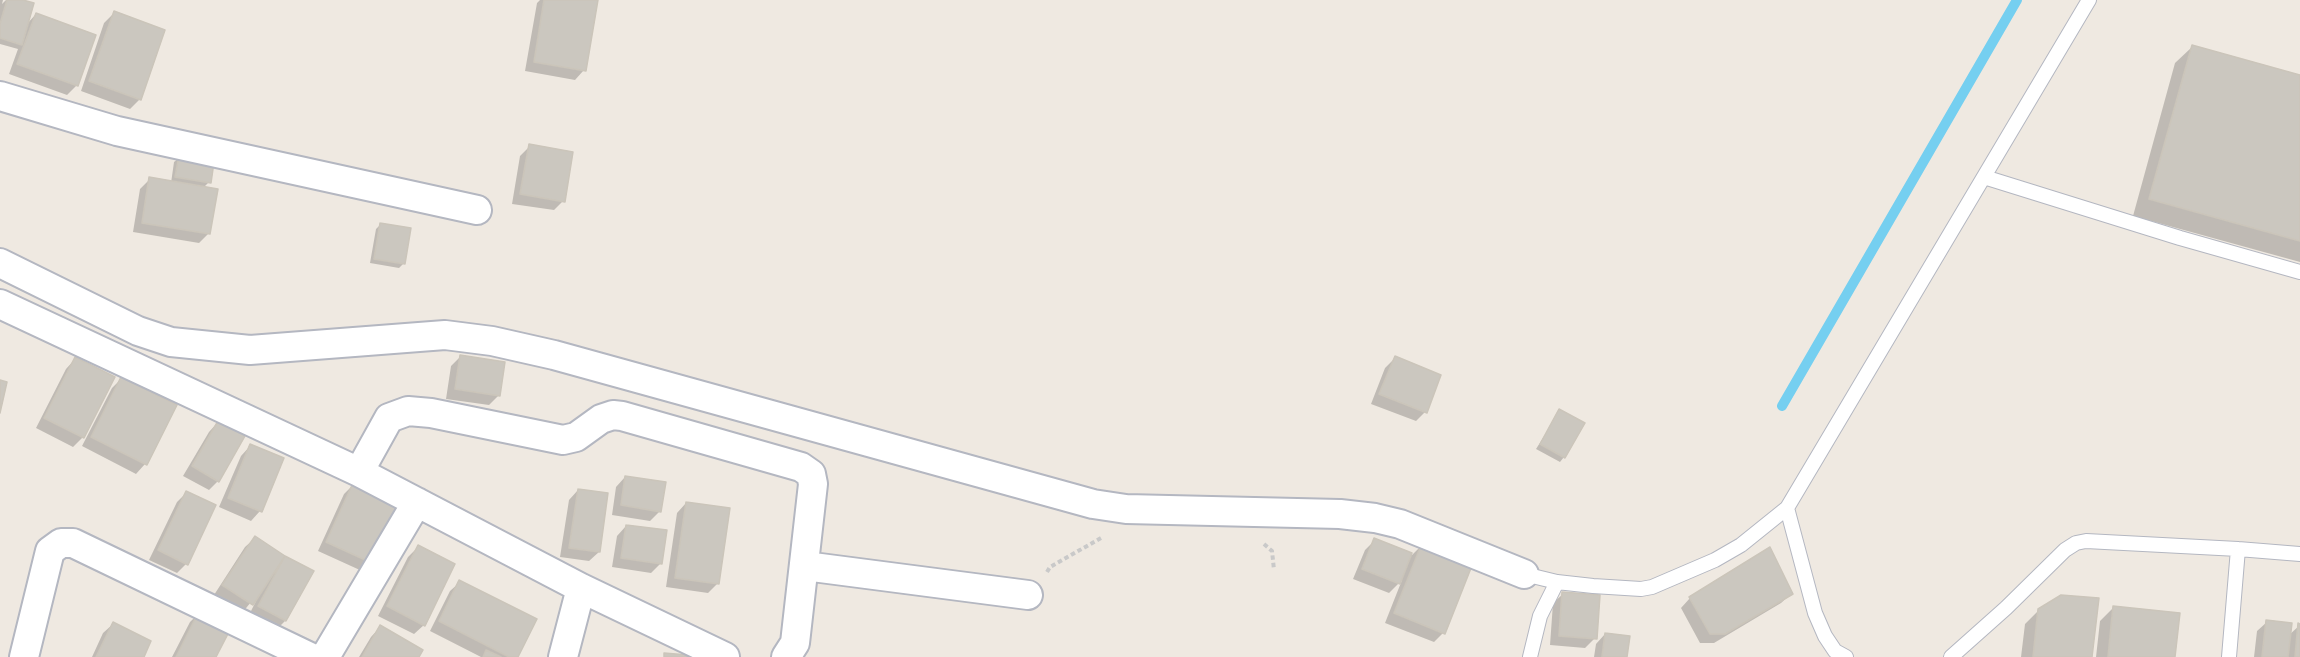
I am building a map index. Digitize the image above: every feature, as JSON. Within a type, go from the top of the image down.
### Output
[{"type":"street","points":[[0,96],[117,131],[477,210]]},
{"type":"street","points":[[0,263],[138,331],[171,342],[250,350],[445,335],[492,341],[1093,504],[1126,509],[1340,514],[1376,518],[1400,525],[1524,574]]},
{"type":"street","points":[[0,304],[359,472],[581,588],[725,657]]},
{"type":"street","points":[[359,472],[389,418],[408,411],[431,413],[563,440],[576,437],[601,419],[613,415],[622,416],[801,467],[811,474],[813,484],[795,644],[786,657]]},
{"type":"street","points":[[325,657],[417,502]]},
{"type":"street","points":[[24,657],[50,551],[61,543],[73,543],[310,657]]},
{"type":"street","points":[[805,566],[1028,595]]},
{"type":"street","points":[[563,657],[581,588]]},
{"type":"lane","points":[[1524,574],[1557,582],[1620,588],[1652,587],[1715,560],[1741,545],[1787,508],[2089,0]]},
{"type":"lane","points":[[1984,177],[2180,238],[2300,272]]},
{"type":"lane","points":[[1787,508],[1815,613],[1825,636],[1835,651],[1846,657]]},
{"type":"lane","points":[[1951,657],[2006,608],[2065,550],[2076,543],[2086,541],[2300,554]]},
{"type":"lane","points":[[2229,657],[2238,549]]},
{"type":"lane","points":[[1530,657],[1540,616],[1557,582]]},
{"type":"path","points":[[1028,595],[1050,567],[1102,537]]},
{"type":"path","points":[[1257,541],[1272,551],[1274,570]]},
{"type":"building","points":[[7,0],[34,3],[22,45],[0,38],[0,24]]},
{"type":"building","points":[[544,0],[598,0],[586,71],[534,62]]},
{"type":"building","points":[[114,11],[165,30],[141,100],[89,81]]},
{"type":"building","points":[[36,13],[96,35],[78,86],[17,64]]},
{"type":"building","points":[[2192,45],[2300,75],[2300,241],[2149,199]]},
{"type":"building","points":[[529,144],[573,152],[565,202],[520,194]]},
{"type":"building","points":[[179,156],[214,162],[211,183],[175,177]]},
{"type":"building","points":[[149,177],[218,189],[210,234],[142,223]]},
{"type":"building","points":[[380,223],[411,228],[405,264],[374,259]]},
{"type":"building","points":[[460,355],[505,362],[500,396],[455,389]]},
{"type":"building","points":[[1395,356],[1441,375],[1427,413],[1379,394]]},
{"type":"building","points":[[75,357],[115,377],[84,438],[44,418]]},
{"type":"building","points":[[121,377],[177,405],[147,465],[91,437]]},
{"type":"building","points":[[0,380],[7,382],[0,413]]},
{"type":"building","points":[[1559,409],[1585,423],[1565,458],[1540,444]]},
{"type":"building","points":[[218,421],[245,436],[219,482],[192,466]]},
{"type":"building","points":[[250,444],[284,458],[262,512],[228,498]]},
{"type":"building","points":[[625,476],[666,482],[661,512],[621,505]]},
{"type":"building","points":[[353,483],[399,504],[372,563],[326,542]]},
{"type":"building","points":[[578,489],[608,493],[600,552],[569,548]]},
{"type":"building","points":[[186,491],[216,505],[188,565],[158,550]]},
{"type":"building","points":[[686,502],[730,508],[719,584],[675,578]]},
{"type":"building","points":[[626,525],[667,530],[662,564],[621,558]]},
{"type":"building","points":[[255,536],[285,556],[253,605],[222,585]]},
{"type":"building","points":[[1374,538],[1412,553],[1400,584],[1362,569]]},
{"type":"building","points":[[1422,543],[1473,563],[1445,634],[1394,613]]},
{"type":"building","points":[[418,545],[455,564],[425,626],[387,606]]},
{"type":"building","points":[[1770,547],[1793,594],[1725,634],[1710,634],[1689,597]]},
{"type":"building","points":[[285,556],[314,571],[286,621],[258,606]]},
{"type":"building","points":[[459,580],[537,619],[518,657],[509,657],[439,621]]},
{"type":"building","points":[[1562,592],[1600,595],[1597,639],[1559,636]]},
{"type":"building","points":[[2061,595],[2099,598],[2092,657],[2033,657],[2038,609]]},
{"type":"building","points":[[2113,606],[2180,613],[2175,657],[2108,657]]},
{"type":"building","points":[[199,611],[231,628],[216,657],[176,657]]},
{"type":"building","points":[[2266,620],[2292,623],[2288,657],[2262,657]]},
{"type":"building","points":[[113,622],[151,641],[144,657],[96,657]]},
{"type":"building","points":[[2298,623],[2300,624],[2300,657],[2295,657]]},
{"type":"building","points":[[380,625],[423,650],[419,657],[362,657]]},
{"type":"building","points":[[1605,633],[1630,636],[1627,657],[1602,657]]},
{"type":"building","points":[[486,650],[501,657],[483,657]]},
{"type":"building","points":[[664,653],[712,657],[664,657]]},
{"type":"waterway","points":[[1782,406],[2017,0]]}]
